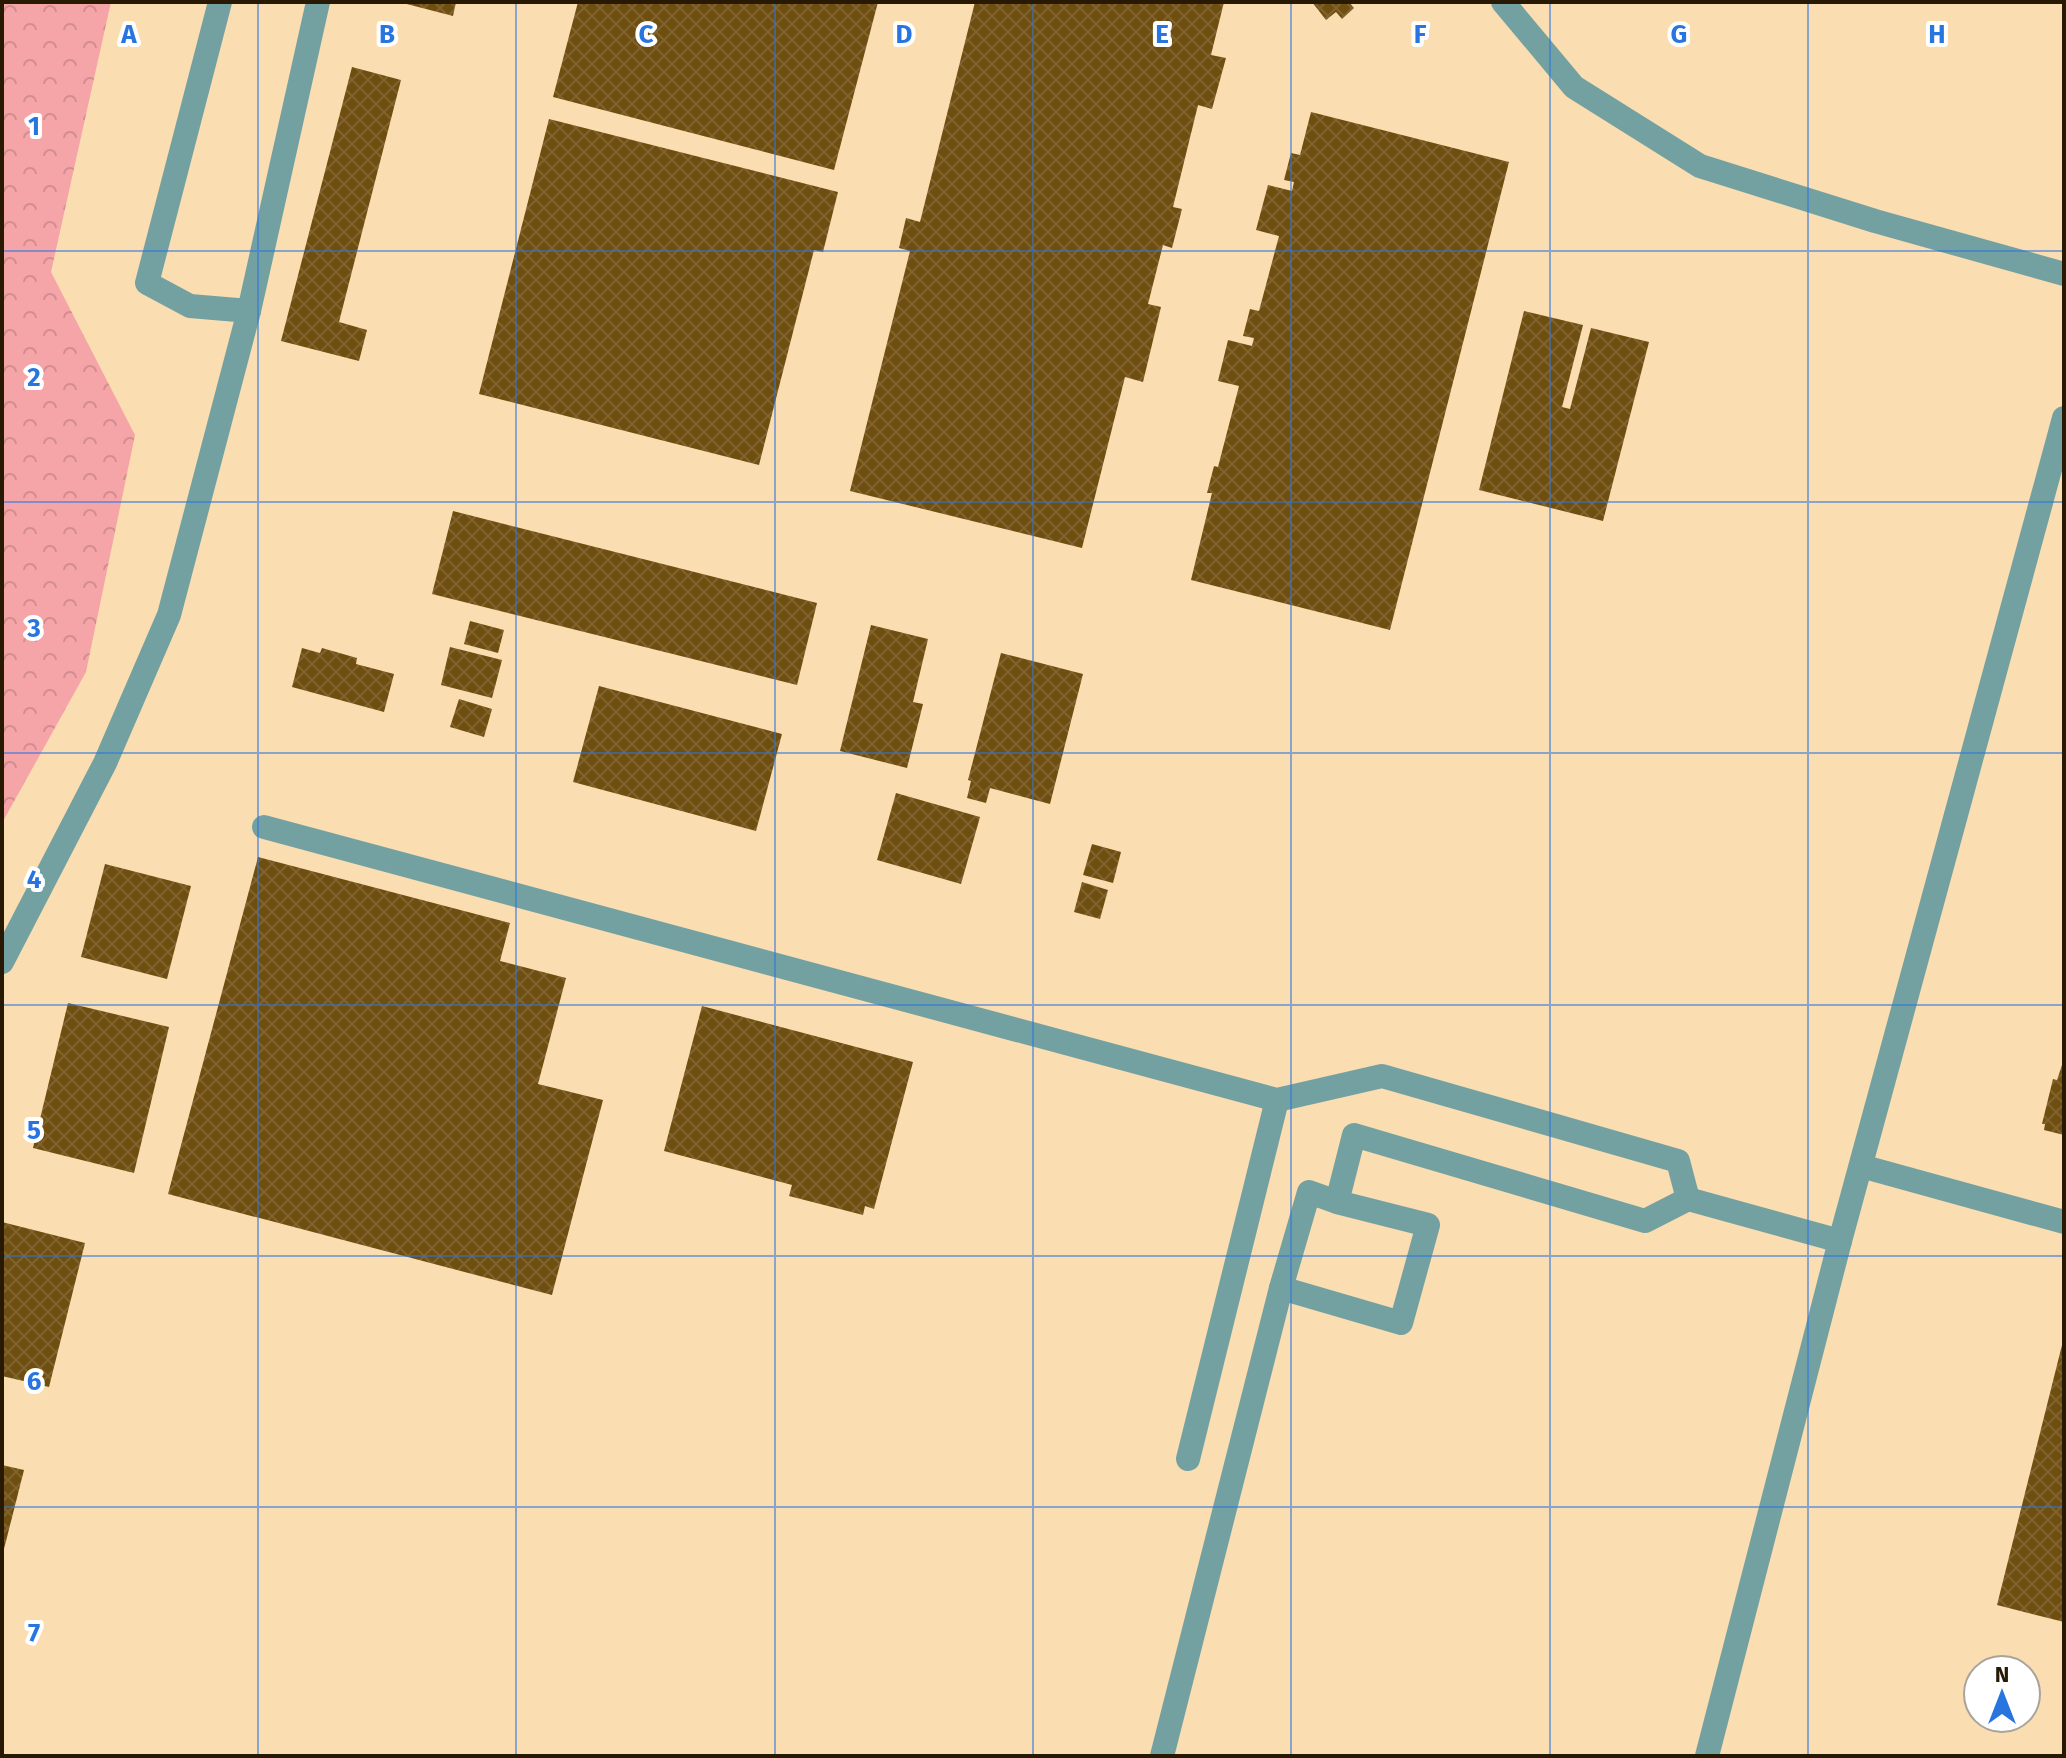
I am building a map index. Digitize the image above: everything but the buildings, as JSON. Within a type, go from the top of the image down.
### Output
[{"type":"street","points":[[220,2],[147,283],[190,306],[249,311]]},
{"type":"street","points":[[2,962],[105,763],[169,615],[249,311],[318,2]]},
{"type":"street","points":[[1503,2],[1574,87],[1700,166],[1875,221],[2064,274]]},
{"type":"street","points":[[1707,1756],[1840,1241],[2064,418]]},
{"type":"street","points":[[264,827],[1277,1100],[1382,1076],[1678,1161],[1688,1199]]},
{"type":"street","points":[[1188,1459],[1277,1100]]},
{"type":"street","points":[[1337,1202],[1354,1135],[1645,1221],[1688,1199],[1840,1241]]},
{"type":"street","points":[[1861,1166],[2064,1222]]},
{"type":"street","points":[[1162,1756],[1281,1288],[1309,1192],[1428,1225],[1401,1323],[1281,1288]]},
{"type":"green space","points":[[2,2],[111,2],[51,272],[135,435],[86,672],[2,823]]}]
